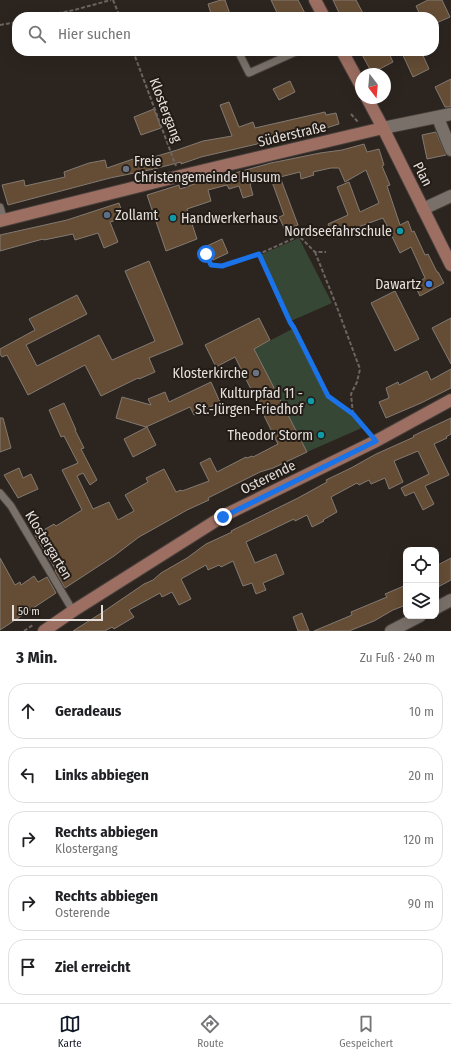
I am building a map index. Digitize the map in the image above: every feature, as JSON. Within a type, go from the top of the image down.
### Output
[{"type":"main road","points":[[315,0],[321,12]]},
{"type":"main road","points":[[345,56],[355,75]]},
{"type":"main road","name":"Plan","points":[[370,104],[424,208],[451,265]]},
{"type":"main road","name":"Süderstraße","points":[[2,220],[383,128]]},
{"type":"main road","name":"Osterende","points":[[44,631],[225,515],[376,441],[451,400]]},
{"type":"street","name":"Süderstraße","points":[[383,128],[438,118],[451,114]]},
{"type":"street","points":[[438,118],[451,150]]},
{"type":"street","points":[[424,208],[451,196]]},
{"type":"street","points":[[439,606],[451,600]]},
{"type":"street","points":[[391,631],[414,619]]},
{"type":"lane","points":[[240,56],[249,74],[287,56]]},
{"type":"lane","points":[[0,207],[2,220]]},
{"type":"lane","name":"Klostergarten","points":[[0,494],[11,506],[73,612]]},
{"type":"path","points":[[64,12],[112,0],[118,12]]},
{"type":"path","points":[[0,25],[12,23]]},
{"type":"path","name":"Klostergang","points":[[135,56],[180,176]]},
{"type":"path","points":[[206,254],[211,265],[222,266],[259,254],[299,236],[315,252],[360,369],[357,382],[351,394],[353,414]]},
{"type":"path","points":[[315,252],[326,252]]},
{"type":"path","points":[[259,254],[290,322],[328,396],[353,414],[376,441]]},
{"type":"green space","points":[[299,238],[332,303],[291,321],[260,255]]},
{"type":"green space","points":[[294,328],[328,396],[353,414],[364,427],[307,452],[254,349]]},
{"type":"building","points":[[225,0],[229,12],[210,12],[208,4]]},
{"type":"building","points":[[271,0],[298,0],[304,12],[277,12]]},
{"type":"building","points":[[333,0],[356,0],[362,12],[339,12]]},
{"type":"building","points":[[428,0],[442,0],[450,17],[439,22],[439,12],[419,12],[416,6]]},
{"type":"building","points":[[363,56],[390,56],[393,62],[382,68],[369,68]]},
{"type":"building","points":[[403,56],[423,56],[429,69],[413,77]]},
{"type":"building","points":[[451,79],[451,107],[445,107],[435,87]]},
{"type":"building","points":[[290,81],[295,92],[279,100],[273,89]]},
{"type":"building","points":[[229,102],[239,127],[253,122],[255,128],[325,112],[326,115],[336,113],[339,124],[201,157],[181,164],[181,162],[110,178],[8,205],[2,185],[24,180],[25,186],[65,177],[64,172],[89,163],[105,160],[107,168],[133,159],[134,163],[203,141],[232,136],[220,105]]},
{"type":"building","points":[[154,109],[161,128],[141,135],[134,117]]},
{"type":"building","points":[[436,132],[446,155],[427,159],[422,135]]},
{"type":"building","points":[[364,144],[367,152],[379,149],[384,165],[382,166],[390,185],[387,186],[400,225],[408,221],[412,232],[414,231],[425,255],[428,254],[444,283],[420,296],[414,284],[425,278],[411,247],[400,253],[383,218],[333,236],[328,224],[348,215],[337,187],[349,182],[360,212],[379,203],[366,170],[345,182],[339,168],[331,168],[313,172],[314,175],[301,179],[300,172],[280,177],[298,225],[285,230],[279,217],[284,215],[271,179],[250,184],[253,195],[243,198],[239,186],[229,189],[227,185],[208,190],[211,201],[187,209],[197,239],[166,251],[147,195],[179,185],[180,189],[217,176],[235,173],[271,163],[342,150]]},
{"type":"building","points":[[119,203],[124,218],[110,222],[118,242],[104,248],[98,233],[75,240],[73,234],[43,239],[0,251],[0,235],[67,220]]},
{"type":"building","points":[[222,239],[228,253],[213,260],[207,246]]},
{"type":"building","points":[[149,261],[183,344],[149,358],[155,372],[139,379],[138,378],[101,396],[85,365],[28,395],[7,355],[2,357],[0,354],[0,349],[35,330],[29,319],[77,295],[87,314],[26,345],[37,366],[99,335],[112,360],[155,341],[125,271]]},
{"type":"building","points":[[395,291],[419,339],[395,351],[371,303]]},
{"type":"building","points":[[259,318],[270,340],[254,349],[307,452],[273,468],[260,472],[208,498],[209,500],[187,510],[139,537],[114,556],[65,588],[35,535],[54,524],[56,526],[82,510],[62,470],[78,463],[64,436],[61,437],[49,410],[64,403],[84,448],[81,449],[97,480],[90,485],[83,473],[77,476],[93,509],[109,502],[118,520],[134,511],[125,495],[148,482],[146,478],[164,469],[176,492],[209,481],[200,463],[210,458],[217,472],[246,457],[253,457],[278,444],[235,357],[216,367],[205,345]]},
{"type":"building","points":[[451,318],[451,364],[432,328]]},
{"type":"building","points":[[451,369],[451,388],[386,418],[379,402],[389,398],[386,388],[398,382],[399,385],[427,371],[431,380]]},
{"type":"building","points":[[211,382],[220,402],[194,415],[190,407],[146,427],[116,418],[122,397],[151,405],[148,399],[165,392],[169,402]]},
{"type":"building","points":[[0,418],[3,418],[11,448],[0,452]]},
{"type":"building","points":[[451,418],[451,434],[446,437],[447,438],[434,444],[449,475],[425,486],[434,504],[423,510],[414,492],[405,496],[401,488],[429,474],[418,451],[394,461],[403,482],[389,489],[385,478],[371,484],[369,480],[359,485],[357,483],[331,497],[337,512],[323,520],[324,521],[312,527],[307,515],[295,521],[294,519],[246,542],[255,563],[276,554],[284,574],[263,583],[266,590],[256,594],[252,583],[243,586],[233,561],[221,567],[219,565],[208,570],[206,565],[181,579],[191,599],[179,605],[172,592],[162,597],[160,593],[129,610],[134,617],[114,629],[112,627],[105,631],[73,631],[144,584],[153,580],[161,573],[187,558],[206,544],[298,498],[327,482],[326,480],[376,454]]},
{"type":"building","points":[[147,427],[156,445],[133,457],[124,439]]},
{"type":"building","points":[[19,468],[23,478],[31,474],[38,489],[18,498],[4,475]]},
{"type":"building","points":[[0,558],[15,585],[20,582],[21,585],[34,576],[38,582],[47,577],[56,593],[0,630]]},
{"type":"building","points":[[451,558],[451,580],[439,586],[439,583],[439,564]]},
{"type":"building","points":[[403,586],[403,606],[374,621],[349,631],[314,631],[352,615],[351,612],[387,597],[385,594]]},
{"type":"building","points":[[302,613],[309,631],[298,631],[293,617]]},
{"type":"place","name":"Freie Christengemeinde Husum","points":[[126,169]]},
{"type":"place","name":"Zollamt","points":[[107,215]]},
{"type":"place","name":"Handwerkerhaus","points":[[173,218]]},
{"type":"place","name":"Nordseefahrschule","points":[[400,231]]},
{"type":"place","name":"Dawartz","points":[[429,284]]},
{"type":"place","name":"Klosterkirche","points":[[256,373]]},
{"type":"place","name":"Kulturpfad 11 - St.-Jürgen-Friedhof","points":[[311,401]]},
{"type":"place","name":"Theodor Storm","points":[[321,435]]},
{"type":"route","points":[[206,254],[211,265],[222,266],[259,254],[290,322],[328,396],[353,414],[376,441],[223,517]]}]
